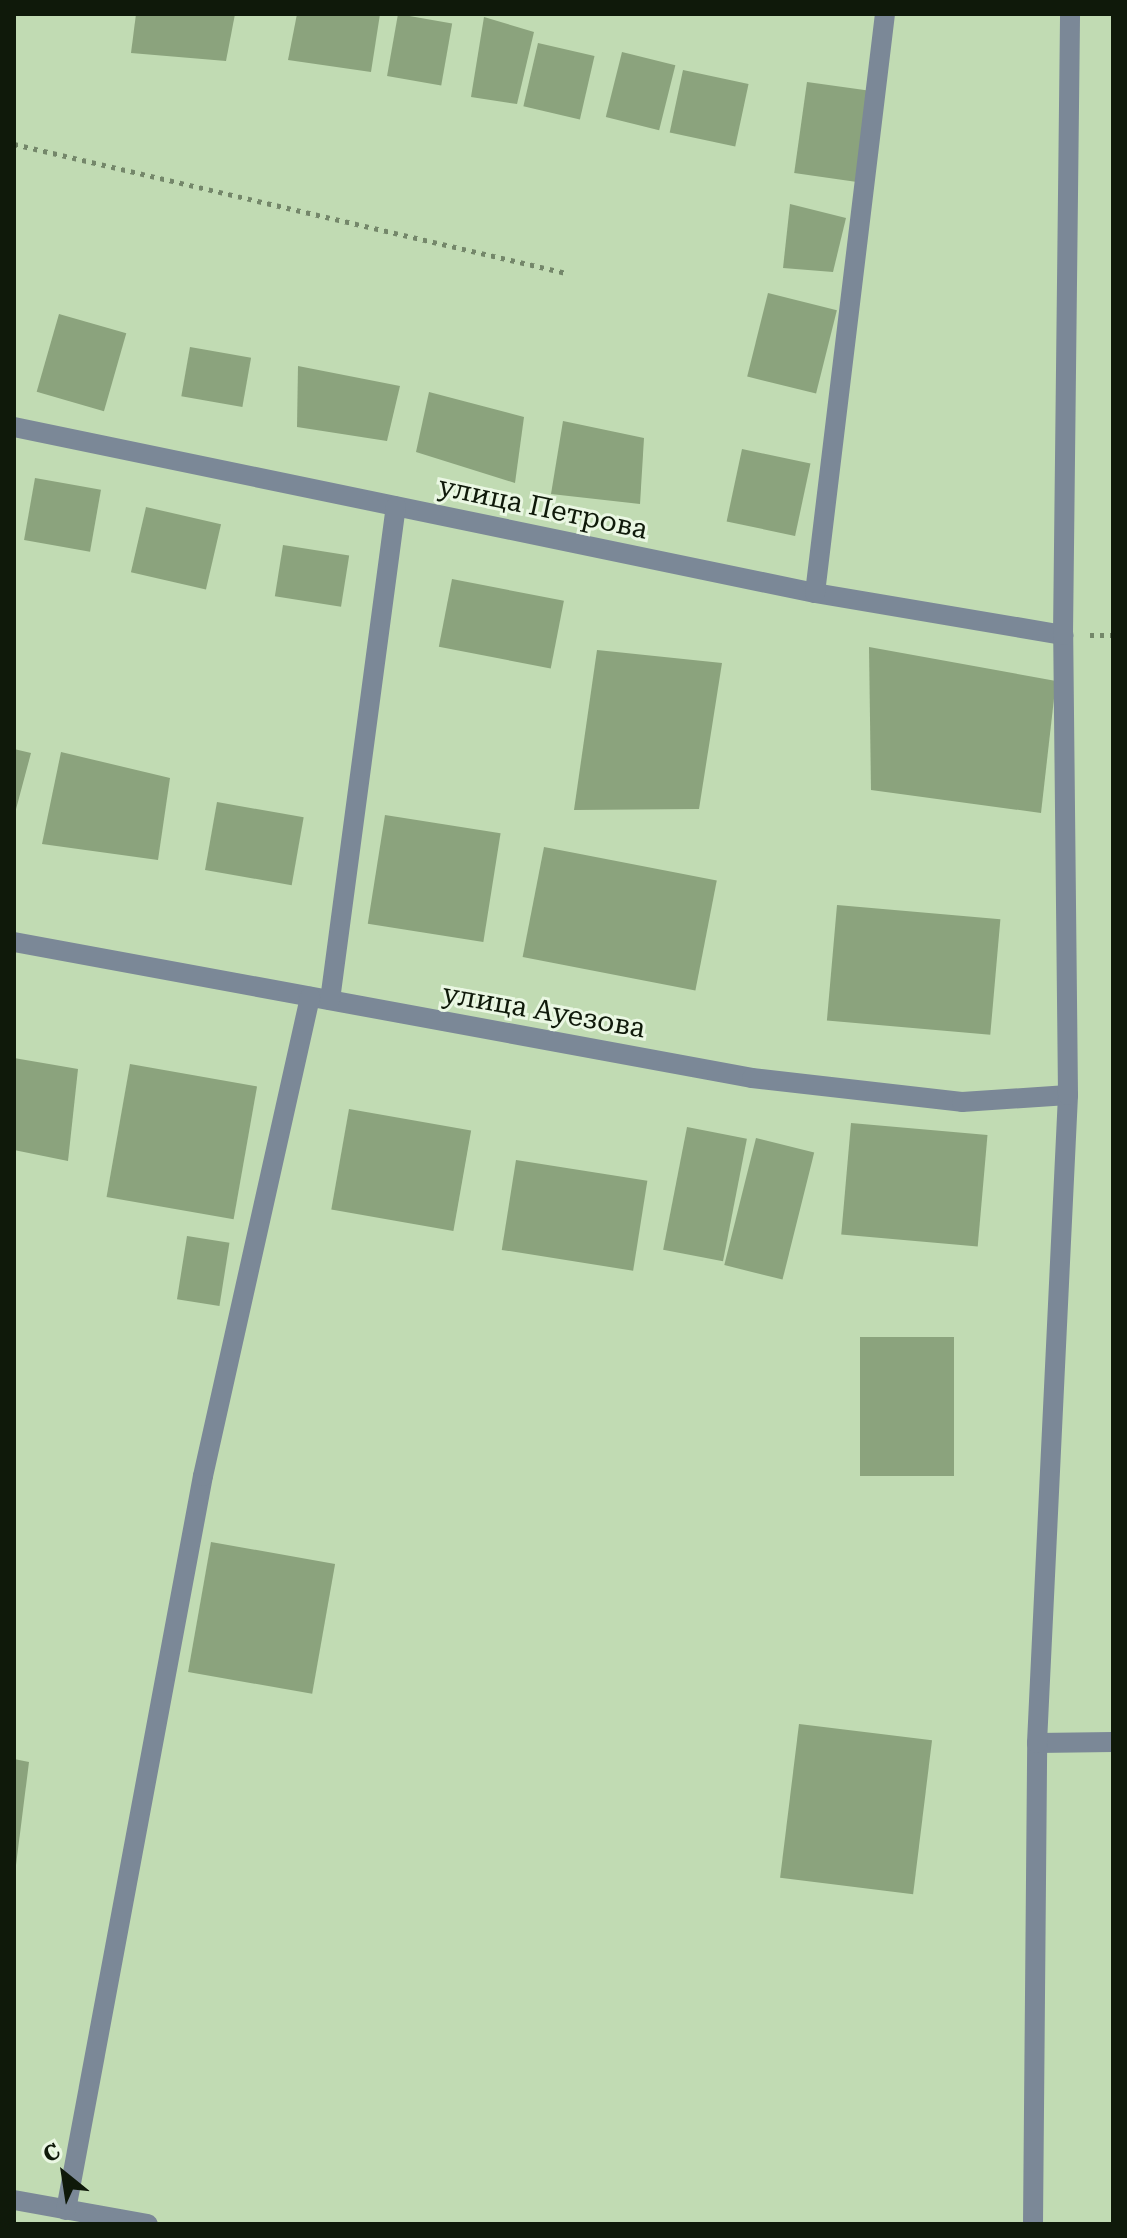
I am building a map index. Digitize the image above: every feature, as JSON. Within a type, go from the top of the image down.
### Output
[{"type":"street","points":[[815,593],[885,14]]},
{"type":"street","points":[[1033,2224],[1037,1743],[1068,1095],[1063,635],[1070,14]]},
{"type":"street","name":"улица Петрова","points":[[14,427],[815,593],[1063,635]]},
{"type":"street","points":[[66,2210],[203,1476],[320,998],[396,506]]},
{"type":"street","name":"улица Ауезова","points":[[14,942],[752,1078],[962,1102],[1068,1095]]},
{"type":"street","points":[[1037,1743],[1113,1742]]},
{"type":"street","points":[[14,2200],[148,2224]]},
{"type":"path","points":[[14,144],[566,273]]},
{"type":"building","points":[[136,14],[235,14],[226,61],[131,53]]},
{"type":"building","points":[[297,14],[380,14],[371,72],[288,60]]},
{"type":"building","points":[[398,14],[452,24],[441,86],[387,76]]},
{"type":"building","points":[[484,17],[534,32],[517,104],[471,97]]},
{"type":"building","points":[[538,43],[595,56],[580,119],[523,106]]},
{"type":"building","points":[[622,52],[675,65],[659,130],[606,117]]},
{"type":"building","points":[[683,70],[749,84],[735,147],[670,133]]},
{"type":"building","points":[[807,82],[873,91],[861,182],[794,173]]},
{"type":"building","points":[[790,204],[846,218],[833,272],[783,268]]},
{"type":"building","points":[[768,293],[837,310],[816,394],[747,376]]},
{"type":"building","points":[[59,314],[126,333],[104,411],[37,392]]},
{"type":"building","points":[[190,347],[251,358],[242,407],[181,396]]},
{"type":"building","points":[[298,366],[400,386],[387,441],[297,427]]},
{"type":"building","points":[[429,392],[524,417],[515,483],[416,452]]},
{"type":"building","points":[[563,421],[644,438],[640,504],[551,494]]},
{"type":"building","points":[[742,449],[810,464],[795,536],[727,521]]},
{"type":"building","points":[[35,478],[101,490],[90,552],[24,540]]},
{"type":"building","points":[[146,507],[221,524],[206,590],[131,572]]},
{"type":"building","points":[[283,545],[349,555],[341,607],[275,596]]},
{"type":"building","points":[[452,579],[564,601],[551,668],[439,647]]},
{"type":"building","points":[[869,647],[1056,681],[1041,813],[871,790]]},
{"type":"building","points":[[597,650],[722,663],[699,809],[574,810]]},
{"type":"building","points":[[14,749],[31,753],[15,813],[14,812]]},
{"type":"building","points":[[61,752],[170,778],[158,860],[42,844]]},
{"type":"building","points":[[217,802],[304,817],[292,885],[205,870]]},
{"type":"building","points":[[385,815],[501,833],[483,942],[368,924]]},
{"type":"building","points":[[544,847],[717,881],[695,991],[523,957]]},
{"type":"building","points":[[837,905],[1000,919],[990,1035],[827,1021]]},
{"type":"building","points":[[14,1058],[78,1069],[68,1161],[14,1150]]},
{"type":"building","points":[[130,1064],[257,1086],[234,1219],[107,1197]]},
{"type":"building","points":[[349,1109],[471,1131],[453,1231],[331,1209]]},
{"type":"building","points":[[851,1123],[987,1135],[978,1247],[841,1235]]},
{"type":"building","points":[[687,1127],[747,1139],[723,1261],[663,1250]]},
{"type":"building","points":[[756,1138],[814,1153],[783,1280],[724,1265]]},
{"type":"building","points":[[516,1160],[647,1181],[633,1271],[502,1250]]},
{"type":"building","points":[[187,1236],[229,1243],[219,1306],[177,1299]]},
{"type":"building","points":[[860,1337],[954,1337],[954,1476],[860,1476]]},
{"type":"building","points":[[211,1542],[335,1564],[312,1694],[188,1672]]},
{"type":"building","points":[[799,1724],[932,1740],[913,1894],[780,1878]]},
{"type":"building","points":[[14,1759],[29,1762],[16,1865],[14,1864]]}]
